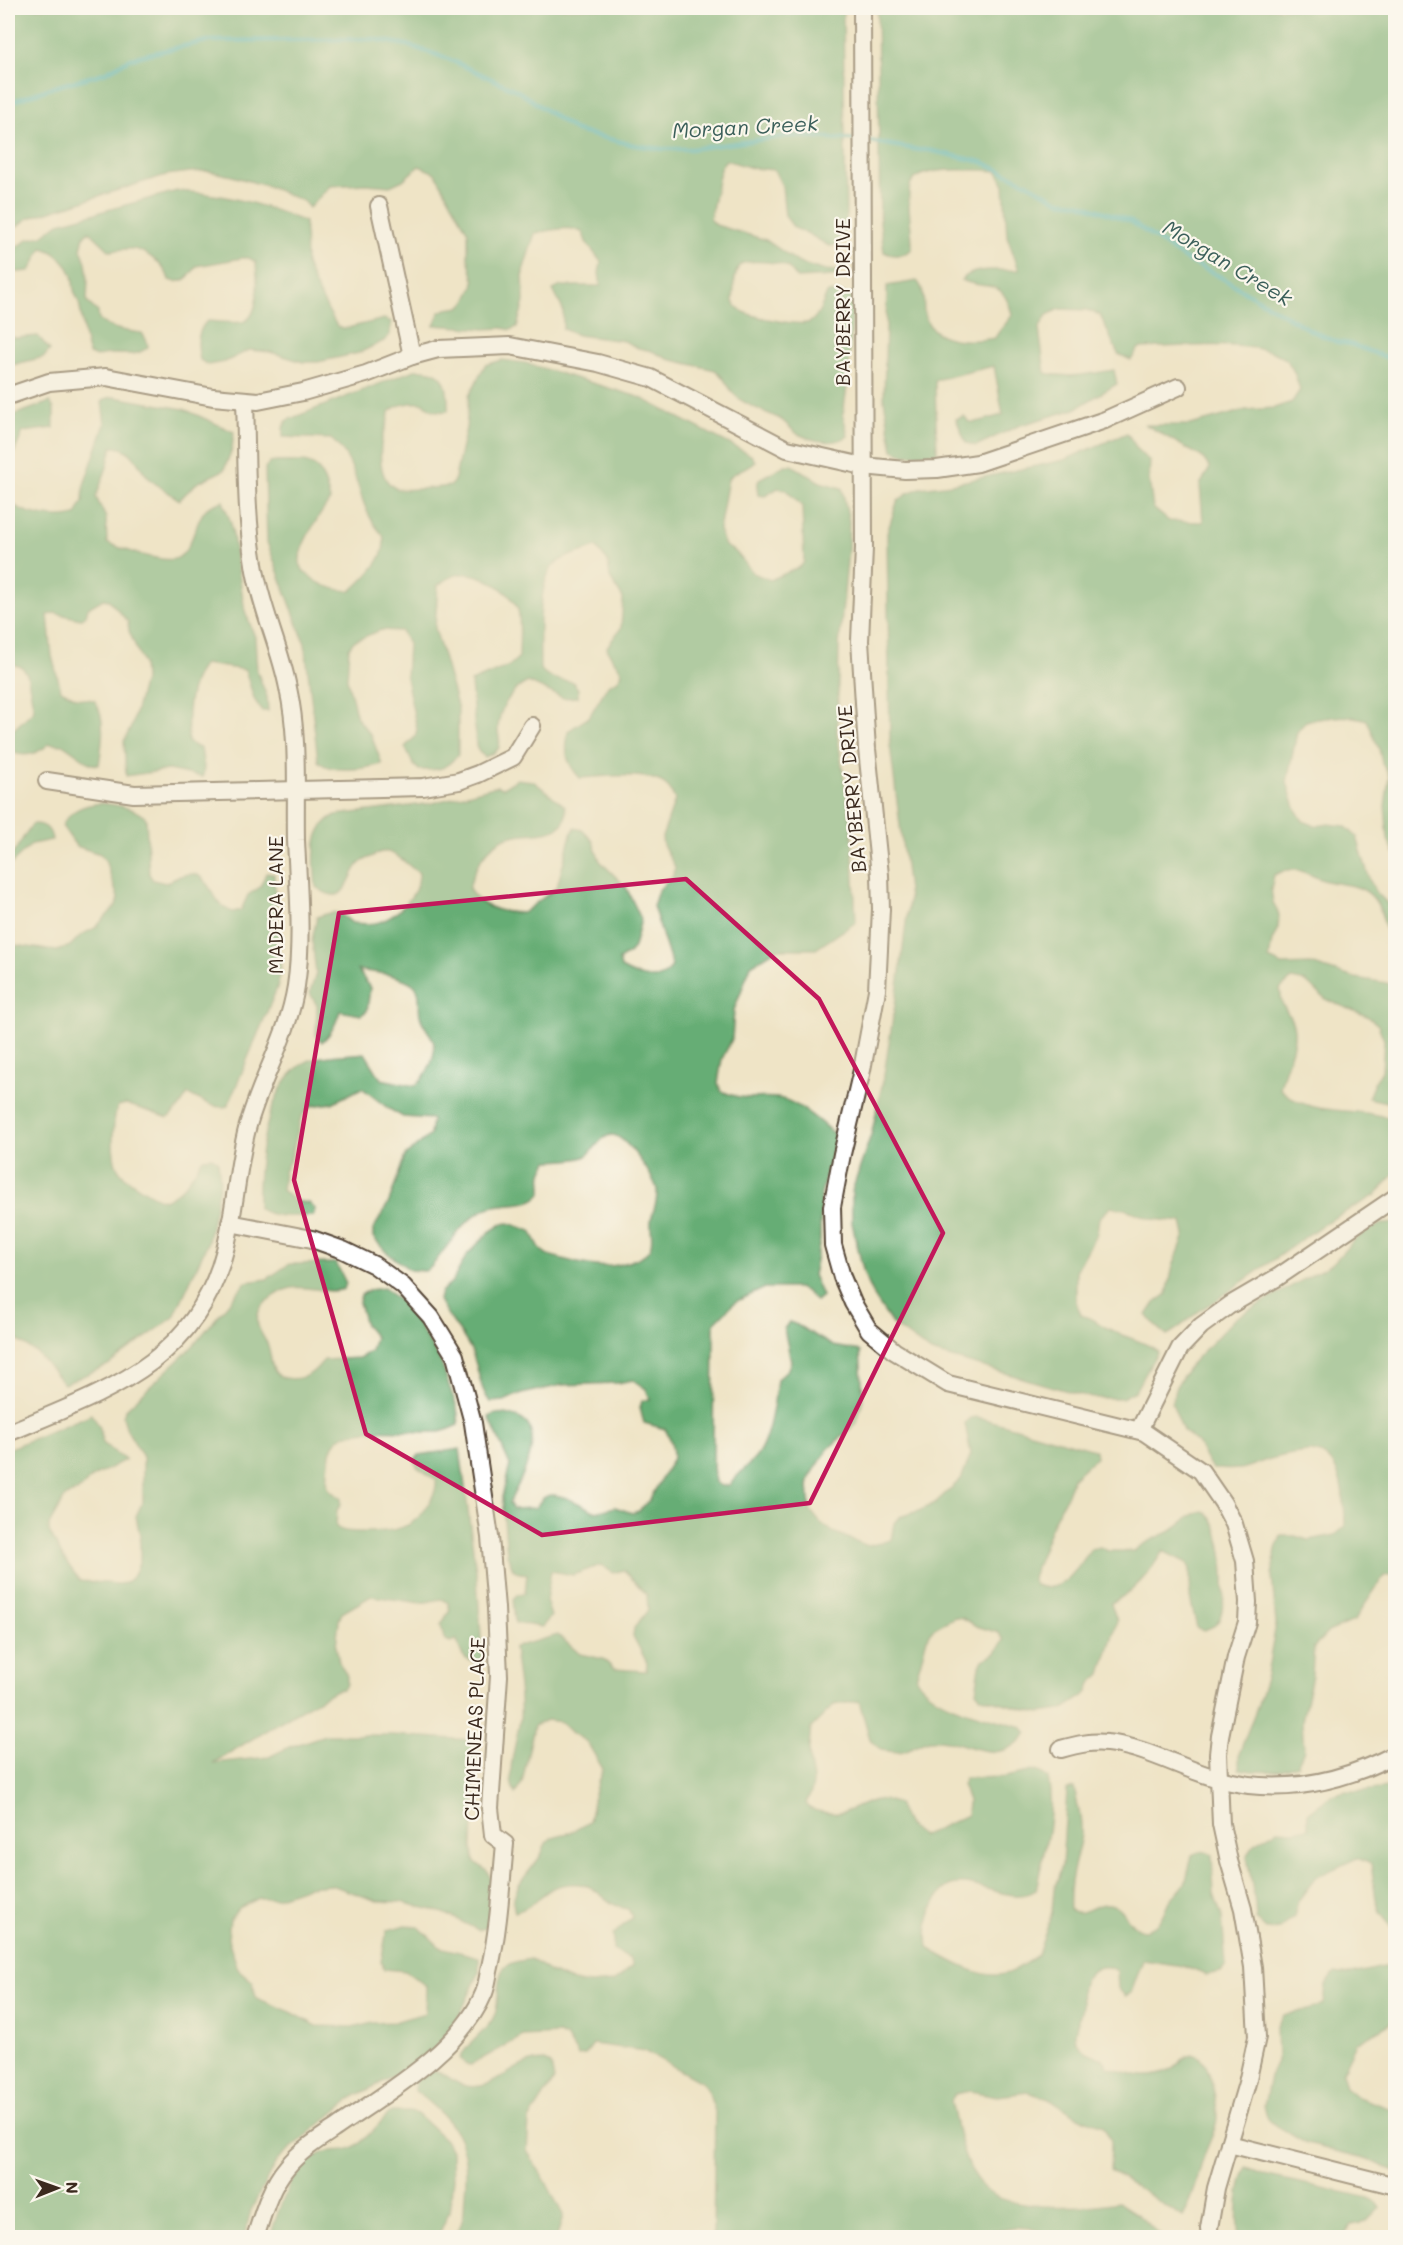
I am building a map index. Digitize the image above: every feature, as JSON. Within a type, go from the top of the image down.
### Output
[{"type":"street","name":"BAYBERRY DRIVE","points":[[862,8],[864,548],[860,641],[881,909],[877,990],[832,1207],[833,1245],[842,1277],[853,1303],[869,1330],[894,1351],[948,1384],[1139,1430]]},
{"type":"street","points":[[379,206],[412,356]]},
{"type":"street","points":[[8,396],[49,382],[106,377],[213,397],[258,401],[303,392],[366,374],[412,356],[438,349],[510,346],[598,363],[651,378],[787,449],[863,466],[905,470],[937,469],[978,463],[1105,420],[1178,387]]},
{"type":"street","name":"MADERA LANE","points":[[8,1434],[115,1386],[158,1358],[176,1341],[205,1300],[216,1277],[230,1223],[251,1116],[284,1032],[297,984],[299,938],[294,736],[288,686],[254,568],[250,536],[245,401]]},
{"type":"street","points":[[47,781],[134,794],[423,787],[459,781],[513,757],[532,726]]},
{"type":"street","points":[[1210,2238],[1209,2228],[1216,2188],[1247,2083],[1257,2037],[1252,1967],[1243,1909],[1221,1824],[1219,1779],[1220,1736],[1236,1658],[1246,1623],[1245,1561],[1234,1524],[1201,1471],[1176,1452],[1139,1430],[1180,1348],[1201,1326],[1230,1305],[1278,1277],[1395,1197]]},
{"type":"street","name":"CHIMENEAS PLACE","points":[[230,1223],[312,1239],[351,1253],[374,1265],[403,1286],[431,1317],[455,1356],[473,1423],[490,1537],[499,1676],[490,1808],[493,1834],[505,1844],[494,1949],[484,1993],[467,2023],[454,2040],[438,2054],[301,2152],[285,2168],[274,2185],[255,2238]]},
{"type":"street","points":[[1061,1749],[1085,1743],[1107,1743],[1134,1749],[1219,1779],[1266,1788],[1329,1781],[1375,1765],[1395,1754]]},
{"type":"street","points":[[1229,2144],[1395,2186]]},
{"type":"highlighted area","points":[[686,879],[819,999],[943,1233],[810,1503],[542,1535],[366,1434],[294,1180],[339,913]]},
{"type":"green space","points":[[8,8],[843,8],[846,221],[842,241],[829,246],[794,228],[785,216],[782,186],[774,170],[752,168],[726,160],[721,166],[710,219],[716,225],[766,240],[799,263],[822,270],[839,271],[834,276],[797,278],[790,269],[783,265],[763,262],[743,263],[736,272],[733,302],[749,314],[777,321],[805,323],[810,322],[816,316],[827,293],[851,295],[853,305],[848,380],[843,415],[848,436],[830,442],[804,437],[780,419],[738,398],[715,370],[668,359],[624,341],[577,335],[563,329],[563,310],[553,290],[561,286],[601,286],[599,273],[601,262],[586,242],[583,233],[578,230],[560,229],[535,233],[523,271],[524,302],[517,327],[511,330],[434,325],[440,312],[460,307],[466,301],[474,280],[468,258],[468,232],[435,173],[419,166],[403,180],[390,186],[366,184],[330,186],[309,208],[303,201],[270,187],[232,176],[208,171],[166,175],[29,218],[8,233]]},
{"type":"green space","points":[[877,8],[1395,8],[1395,854],[1388,840],[1385,806],[1389,776],[1367,720],[1344,716],[1306,721],[1297,732],[1287,782],[1295,808],[1303,821],[1316,826],[1329,824],[1345,826],[1357,837],[1370,881],[1377,893],[1395,911],[1395,951],[1388,939],[1381,911],[1369,894],[1357,887],[1323,880],[1301,871],[1285,870],[1274,875],[1271,889],[1273,902],[1279,915],[1278,928],[1272,941],[1269,959],[1282,965],[1311,964],[1355,978],[1387,983],[1395,988],[1395,1104],[1368,1098],[1382,1071],[1384,1040],[1378,1025],[1367,1016],[1327,1000],[1306,982],[1292,979],[1280,989],[1282,1003],[1293,1025],[1294,1036],[1280,1089],[1302,1103],[1314,1107],[1378,1115],[1395,1121],[1395,1173],[1376,1195],[1325,1223],[1167,1335],[1147,1315],[1155,1303],[1167,1294],[1173,1266],[1185,1235],[1182,1222],[1152,1219],[1125,1209],[1111,1207],[1099,1218],[1097,1233],[1076,1271],[1076,1302],[1081,1315],[1158,1351],[1135,1391],[1122,1398],[1092,1398],[931,1352],[892,1324],[876,1300],[864,1274],[852,1223],[852,1191],[872,1132],[883,1081],[909,899],[890,745],[887,533],[897,502],[908,493],[920,488],[951,484],[1064,460],[1127,433],[1140,453],[1150,461],[1149,479],[1153,508],[1169,521],[1203,522],[1200,485],[1210,468],[1202,457],[1146,425],[1190,425],[1246,410],[1274,408],[1292,402],[1300,390],[1291,367],[1286,360],[1275,353],[1239,346],[1173,346],[1139,348],[1131,360],[1118,354],[1100,315],[1087,310],[1059,309],[1047,315],[1039,329],[1045,373],[1071,376],[1114,370],[1117,384],[1075,409],[1018,426],[976,446],[966,443],[956,419],[964,416],[969,422],[974,422],[1003,415],[994,366],[935,380],[937,453],[906,455],[893,450],[884,400],[887,286],[917,281],[922,291],[924,312],[928,322],[934,330],[943,335],[963,340],[995,338],[1011,317],[1008,302],[998,289],[961,280],[973,272],[1019,270],[1007,236],[1004,185],[997,171],[937,171],[916,177],[909,189],[912,249],[898,255],[884,252],[880,223]]},
{"type":"green space","points":[[177,191],[210,194],[242,201],[305,222],[306,264],[337,326],[343,329],[384,319],[392,322],[389,336],[384,341],[359,353],[318,362],[303,362],[270,352],[249,350],[225,362],[208,365],[200,360],[198,344],[203,325],[207,321],[237,323],[250,317],[257,294],[256,262],[249,258],[242,258],[197,266],[182,281],[174,281],[169,280],[160,265],[145,253],[131,249],[110,251],[89,231],[84,236],[81,249],[86,262],[88,278],[87,302],[98,312],[99,320],[109,326],[119,330],[142,333],[148,347],[136,353],[96,357],[89,354],[72,276],[60,258],[42,248],[30,271],[8,273],[8,249],[28,239],[42,236],[59,223]]},
{"type":"green space","points":[[8,335],[15,338],[38,336],[50,350],[44,357],[8,366]]},
{"type":"green space","points":[[502,360],[525,363],[639,397],[751,455],[755,461],[728,479],[719,530],[725,546],[736,552],[753,573],[770,580],[800,567],[804,562],[802,506],[786,490],[778,488],[765,496],[758,495],[759,479],[785,465],[792,465],[820,482],[842,488],[849,521],[839,646],[837,733],[852,830],[856,922],[816,949],[777,949],[751,965],[734,1010],[732,1039],[722,1059],[718,1083],[721,1091],[737,1097],[777,1098],[789,1101],[810,1114],[836,1136],[821,1194],[820,1241],[813,1275],[822,1296],[816,1301],[798,1288],[765,1288],[735,1302],[714,1323],[713,1467],[715,1482],[721,1486],[730,1485],[761,1450],[771,1420],[777,1379],[788,1369],[791,1361],[784,1329],[789,1322],[833,1346],[860,1351],[863,1400],[857,1423],[828,1449],[810,1477],[808,1486],[810,1510],[833,1532],[868,1546],[891,1540],[894,1523],[899,1517],[935,1503],[961,1479],[971,1454],[965,1423],[970,1418],[977,1417],[1095,1450],[1096,1457],[1073,1478],[1054,1520],[1032,1578],[1035,1585],[1053,1587],[1061,1583],[1075,1572],[1091,1549],[1100,1547],[1108,1551],[1134,1551],[1198,1513],[1202,1512],[1210,1517],[1216,1528],[1224,1583],[1221,1615],[1216,1624],[1204,1630],[1197,1628],[1190,1598],[1190,1569],[1187,1563],[1163,1551],[1141,1581],[1120,1599],[1111,1603],[1117,1621],[1101,1674],[1091,1683],[1088,1692],[1062,1710],[1039,1713],[981,1697],[976,1691],[980,1666],[983,1660],[996,1653],[1004,1640],[999,1633],[976,1626],[963,1618],[955,1617],[934,1628],[928,1635],[916,1678],[935,1697],[949,1704],[1022,1727],[1027,1733],[1016,1744],[993,1752],[944,1740],[930,1740],[902,1752],[881,1750],[870,1739],[859,1701],[834,1705],[811,1728],[809,1743],[813,1782],[806,1803],[809,1808],[838,1813],[872,1801],[888,1801],[898,1804],[908,1826],[922,1836],[967,1815],[968,1801],[962,1785],[965,1778],[1006,1777],[1037,1770],[1048,1778],[1050,1820],[1036,1890],[1025,1895],[1013,1895],[962,1884],[951,1885],[942,1891],[930,1914],[927,1930],[928,1948],[954,1963],[985,1974],[1008,1973],[1038,1955],[1052,1912],[1054,1890],[1062,1865],[1067,1790],[1074,1788],[1081,1829],[1071,1880],[1070,1910],[1080,1912],[1099,1905],[1110,1904],[1120,1909],[1134,1926],[1143,1930],[1150,1928],[1158,1923],[1172,1899],[1184,1885],[1192,1855],[1206,1852],[1212,1855],[1214,1894],[1222,1917],[1226,1965],[1221,1972],[1206,1975],[1183,1966],[1143,1960],[1131,1993],[1125,1996],[1118,1988],[1117,1971],[1106,1967],[1096,1969],[1087,1976],[1082,1987],[1082,2006],[1075,2035],[1077,2043],[1084,2051],[1102,2059],[1108,2067],[1132,2074],[1147,2076],[1163,2074],[1190,2055],[1199,2057],[1205,2063],[1214,2094],[1217,2122],[1193,2195],[1183,2217],[1110,2170],[1111,2141],[1103,2126],[1079,2117],[1049,2099],[1028,2092],[997,2096],[970,2091],[955,2094],[951,2102],[966,2159],[975,2177],[987,2191],[1014,2202],[1031,2205],[1088,2206],[1118,2202],[1138,2215],[1162,2237],[1058,2237],[1029,2228],[1014,2227],[992,2231],[991,2238],[713,2237],[715,2111],[706,2087],[701,2082],[645,2051],[593,2044],[585,2055],[578,2056],[566,2037],[558,2034],[523,2036],[471,2065],[465,2064],[460,2058],[492,2020],[496,2009],[501,1973],[510,1964],[531,1959],[550,1972],[573,1982],[590,1984],[613,1982],[633,1966],[630,1959],[613,1950],[613,1935],[632,1917],[628,1909],[612,1903],[588,1886],[574,1884],[555,1887],[526,1908],[515,1912],[513,1904],[517,1889],[541,1855],[546,1842],[589,1822],[595,1790],[603,1769],[587,1742],[572,1733],[561,1722],[546,1720],[534,1726],[522,1783],[515,1794],[511,1766],[519,1726],[520,1691],[514,1647],[558,1635],[580,1654],[603,1659],[614,1669],[646,1671],[647,1663],[633,1636],[634,1628],[648,1610],[647,1595],[624,1570],[613,1573],[601,1565],[573,1575],[551,1571],[546,1601],[551,1616],[542,1627],[515,1623],[513,1599],[518,1594],[525,1593],[527,1574],[513,1569],[507,1554],[502,1497],[510,1465],[489,1417],[505,1414],[516,1417],[526,1423],[531,1432],[532,1444],[525,1470],[509,1503],[513,1509],[535,1508],[544,1498],[556,1495],[596,1512],[615,1507],[632,1513],[639,1511],[650,1499],[673,1458],[673,1454],[665,1429],[644,1423],[640,1408],[642,1401],[650,1399],[646,1389],[633,1380],[617,1383],[562,1385],[517,1395],[504,1401],[490,1402],[483,1390],[470,1348],[439,1300],[441,1292],[452,1282],[467,1255],[489,1232],[502,1224],[509,1223],[531,1231],[541,1250],[548,1255],[581,1264],[613,1266],[640,1257],[651,1245],[651,1221],[657,1190],[646,1168],[632,1150],[618,1137],[608,1136],[584,1157],[548,1161],[542,1174],[542,1191],[534,1200],[485,1209],[470,1219],[431,1267],[425,1271],[410,1270],[385,1251],[373,1237],[373,1230],[389,1202],[405,1156],[430,1135],[432,1119],[403,1117],[362,1088],[332,1103],[311,1106],[301,1117],[291,1158],[284,1172],[282,1190],[294,1201],[309,1203],[315,1209],[313,1216],[271,1214],[258,1208],[262,1148],[274,1104],[283,1085],[295,1070],[310,1060],[365,1053],[381,1079],[415,1086],[427,1072],[434,1052],[433,1040],[421,1019],[419,994],[416,987],[394,976],[358,970],[370,988],[367,1011],[361,1015],[340,1011],[333,1028],[322,1042],[316,1035],[317,1006],[310,993],[316,973],[312,940],[317,917],[336,912],[352,923],[370,924],[384,921],[399,911],[411,897],[416,889],[419,873],[396,856],[388,852],[381,852],[360,863],[340,894],[326,893],[316,887],[314,857],[317,837],[327,821],[336,815],[433,803],[497,786],[503,788],[517,779],[533,781],[565,806],[562,825],[555,830],[513,836],[498,842],[481,859],[469,889],[479,901],[486,905],[508,912],[523,913],[557,887],[571,834],[575,828],[582,830],[593,841],[600,861],[626,887],[641,919],[634,947],[630,953],[619,960],[621,968],[642,977],[656,978],[668,972],[672,966],[653,906],[658,891],[673,875],[675,867],[663,845],[662,837],[675,800],[669,788],[650,778],[626,776],[580,778],[569,762],[566,745],[568,731],[589,717],[608,685],[618,680],[622,673],[607,647],[621,628],[623,598],[610,578],[608,562],[596,547],[556,563],[545,583],[540,612],[540,668],[551,677],[573,682],[578,689],[578,697],[563,698],[528,682],[516,690],[506,702],[500,716],[498,749],[485,757],[479,752],[476,745],[471,682],[509,666],[519,657],[519,615],[514,602],[491,582],[471,575],[453,576],[438,585],[435,628],[458,709],[458,755],[445,767],[437,769],[419,770],[413,764],[405,747],[415,737],[417,729],[406,678],[408,644],[401,631],[381,630],[354,641],[349,648],[347,679],[357,718],[371,735],[382,764],[358,769],[339,769],[331,768],[318,761],[305,644],[267,542],[265,468],[270,462],[304,462],[317,468],[322,475],[330,500],[306,539],[300,563],[306,573],[321,584],[351,591],[379,559],[383,551],[383,535],[367,511],[349,461],[341,449],[331,439],[283,437],[283,428],[287,420],[414,370],[433,372],[443,379],[446,385],[448,411],[434,410],[423,403],[410,403],[392,409],[389,412],[381,445],[382,468],[387,481],[398,489],[451,486],[455,478],[466,428],[469,396],[485,365]]},
{"type":"green space","points":[[114,397],[184,409],[234,432],[232,449],[224,470],[197,483],[179,500],[151,480],[125,450],[112,447],[96,497],[106,518],[107,543],[143,555],[164,559],[173,559],[184,553],[202,514],[210,506],[223,501],[231,523],[245,611],[255,637],[257,671],[267,697],[268,711],[262,711],[254,699],[245,670],[204,664],[191,691],[188,721],[188,742],[201,749],[203,777],[168,770],[126,776],[124,741],[132,725],[144,680],[143,664],[129,631],[128,622],[109,600],[103,599],[88,608],[86,615],[80,619],[55,613],[48,615],[52,656],[61,690],[77,698],[94,700],[101,714],[103,731],[99,765],[91,764],[64,745],[49,744],[37,752],[27,754],[12,752],[9,734],[34,710],[27,674],[22,667],[8,663],[8,610],[15,604],[8,581],[8,500],[30,513],[59,517],[76,515],[83,501],[84,485],[105,424],[102,402]]},
{"type":"green space","points":[[50,402],[54,409],[54,428],[23,432],[8,467],[8,417]]},
{"type":"green space","points":[[101,803],[130,809],[146,818],[149,874],[153,880],[166,883],[181,876],[193,874],[201,877],[217,900],[233,912],[241,910],[248,895],[260,887],[266,873],[274,874],[281,972],[277,988],[228,1106],[213,1106],[188,1094],[179,1108],[168,1118],[126,1104],[118,1106],[113,1138],[115,1162],[131,1182],[151,1195],[164,1200],[182,1188],[203,1158],[212,1157],[218,1161],[220,1181],[208,1242],[174,1317],[108,1365],[64,1384],[37,1353],[8,1334],[8,944],[57,951],[70,946],[81,935],[95,928],[116,906],[118,898],[105,860],[100,854],[76,846],[62,826],[65,820],[78,809]]},
{"type":"green space","points":[[33,824],[46,828],[52,840],[32,844],[8,867],[8,859]]},
{"type":"green space","points":[[1395,1223],[1395,1574],[1384,1576],[1354,1621],[1328,1632],[1314,1647],[1312,1675],[1302,1721],[1304,1750],[1297,1765],[1268,1772],[1239,1769],[1239,1754],[1267,1675],[1276,1624],[1272,1576],[1276,1549],[1281,1536],[1295,1536],[1308,1540],[1335,1535],[1345,1527],[1343,1494],[1337,1471],[1331,1462],[1323,1455],[1312,1452],[1277,1457],[1243,1468],[1212,1469],[1197,1443],[1183,1431],[1172,1403],[1175,1388],[1190,1365],[1235,1318],[1333,1263],[1354,1240],[1368,1230],[1382,1224]]},
{"type":"green space","points":[[336,1263],[346,1283],[344,1289],[328,1291],[296,1287],[281,1292],[260,1309],[257,1319],[260,1332],[268,1346],[277,1374],[281,1377],[296,1378],[311,1373],[324,1360],[359,1358],[371,1351],[375,1337],[365,1325],[359,1302],[361,1295],[369,1290],[384,1288],[407,1307],[440,1360],[457,1408],[459,1425],[440,1432],[369,1431],[344,1436],[336,1441],[330,1456],[327,1482],[328,1488],[341,1498],[341,1505],[337,1510],[336,1527],[345,1531],[374,1532],[393,1530],[410,1524],[424,1511],[436,1486],[436,1480],[417,1467],[415,1460],[419,1455],[460,1449],[477,1579],[483,1664],[465,1658],[457,1640],[450,1642],[444,1639],[441,1625],[450,1610],[448,1603],[442,1599],[421,1603],[371,1596],[342,1613],[339,1620],[336,1646],[339,1662],[347,1676],[347,1684],[343,1689],[336,1690],[293,1714],[213,1763],[269,1757],[289,1747],[325,1735],[392,1735],[471,1740],[476,1748],[472,1847],[474,1861],[487,1871],[494,1885],[489,1922],[485,1928],[478,1930],[444,1913],[401,1902],[377,1901],[331,1885],[308,1887],[276,1898],[259,1898],[239,1908],[230,1919],[228,1939],[238,1969],[253,1982],[256,1998],[291,2012],[317,2026],[357,2027],[372,2023],[394,2022],[425,2013],[426,1986],[405,1971],[384,1969],[381,1961],[387,1930],[403,1926],[419,1927],[440,1947],[479,1957],[479,1973],[455,2025],[432,2051],[396,2075],[352,2098],[277,2160],[251,2210],[244,2237],[8,2238],[8,1449],[92,1414],[100,1428],[103,1443],[125,1460],[91,1478],[81,1489],[65,1497],[49,1525],[49,1531],[62,1556],[80,1581],[126,1583],[134,1575],[140,1561],[140,1536],[136,1516],[143,1501],[143,1457],[127,1430],[123,1417],[125,1410],[192,1347],[246,1282],[267,1279],[289,1264]]},
{"type":"green space","points":[[1395,1787],[1395,1931],[1380,1913],[1371,1864],[1357,1858],[1316,1877],[1298,1901],[1294,1917],[1280,1929],[1266,1929],[1256,1920],[1247,1857],[1254,1844],[1277,1830],[1294,1831],[1308,1828],[1308,1813],[1332,1795],[1346,1791]]},
{"type":"green space","points":[[1395,1958],[1395,2021],[1356,2043],[1342,2072],[1346,2087],[1358,2097],[1395,2110],[1395,2172],[1368,2159],[1307,2144],[1268,2121],[1264,2106],[1270,2076],[1277,2061],[1276,2028],[1283,2015],[1309,2010],[1324,2003],[1326,1985],[1335,1973],[1356,1973],[1390,1966]]},
{"type":"green space","points":[[545,2061],[551,2064],[554,2080],[529,2120],[527,2151],[563,2215],[557,2237],[453,2237],[461,2223],[464,2211],[466,2174],[462,2145],[449,2122],[414,2090],[415,2082],[433,2070],[462,2085],[476,2087],[493,2082],[522,2065]]},
{"type":"green space","points":[[391,2112],[417,2114],[445,2140],[452,2153],[453,2179],[449,2212],[438,2237],[270,2237],[287,2189],[301,2169],[322,2153],[354,2147]]},
{"type":"green space","points":[[1247,2168],[1268,2176],[1369,2198],[1375,2201],[1380,2208],[1366,2222],[1352,2225],[1343,2237],[1239,2237],[1238,2202],[1241,2183]]},
{"type":"waterway","name":"Morgan Creek","points":[[8,103],[104,73],[130,59],[207,41],[373,39],[407,45],[446,58],[518,91],[576,131],[634,145],[662,149],[691,149],[789,136],[864,140],[928,150],[982,162],[1059,201],[1078,203],[1130,221],[1185,259],[1217,275],[1310,330],[1337,342],[1350,344],[1396,361]]}]
